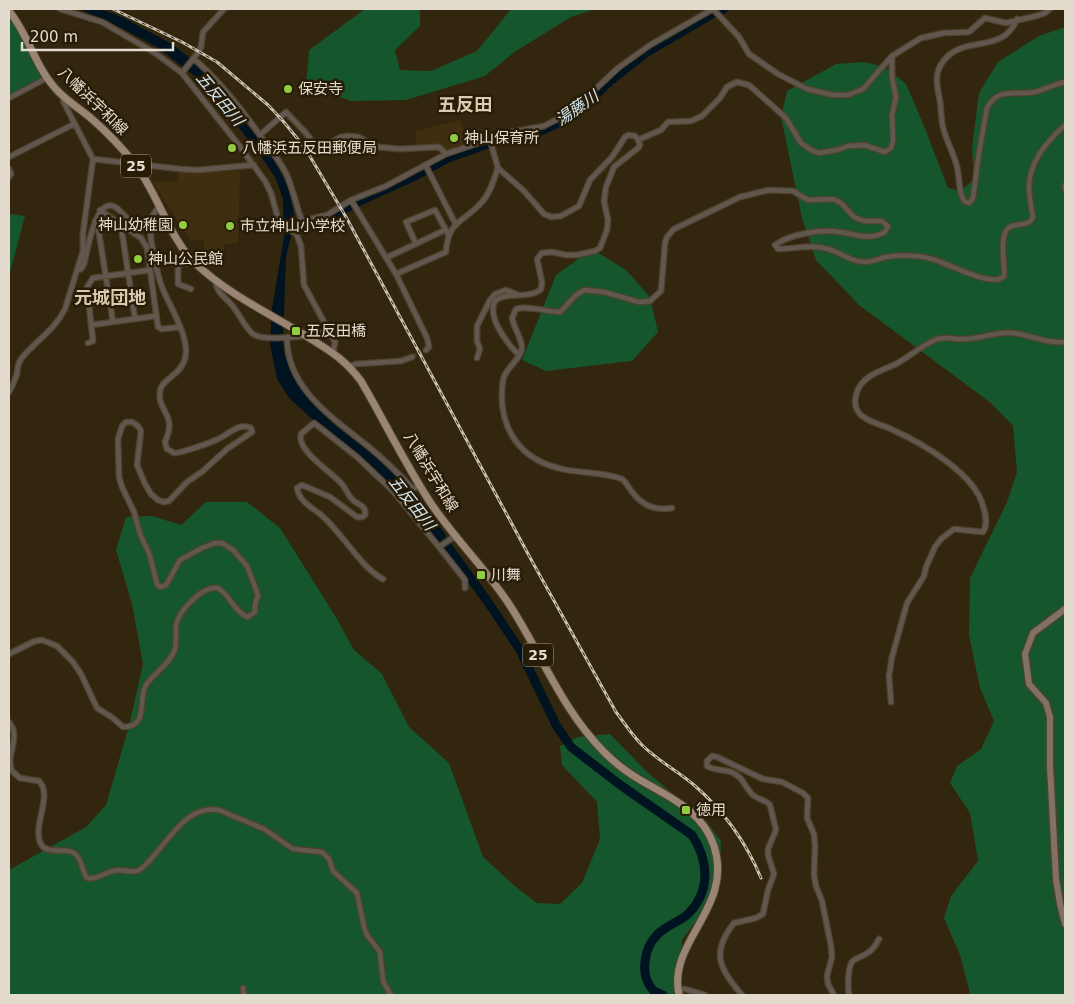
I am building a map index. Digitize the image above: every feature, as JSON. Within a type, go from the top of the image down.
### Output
[{"type":"main road","name":"八幡浜宇和線","points":[[9,11],[47,78],[65,98],[94,121],[135,164],[181,244],[195,263],[216,282],[333,353],[350,366],[361,381],[420,485],[453,537],[481,566],[507,602],[566,705],[582,728],[621,767],[690,810],[702,824],[710,837],[718,865],[717,877],[708,909],[679,967],[679,993]]},
{"type":"street","points":[[60,9],[102,22],[183,72],[254,165],[268,187],[280,226],[295,233],[301,246],[304,286],[336,342],[333,353]]},
{"type":"street","points":[[183,72],[194,59],[200,47],[203,32],[224,9]]},
{"type":"street","points":[[295,233],[300,224],[327,215],[427,168],[446,154],[491,142],[511,132],[544,126],[571,112],[618,68],[650,45],[713,9],[739,37],[749,54],[789,81],[807,90],[848,95],[858,92],[863,88],[900,49],[929,36],[969,32],[985,18],[1002,23],[1036,16],[1050,9]]},
{"type":"street","points":[[1016,20],[1009,34],[991,42],[956,51],[949,55],[938,69],[936,85],[943,127],[958,169],[960,192],[964,201],[969,203],[973,198],[978,153],[990,101],[999,94],[1033,92],[1065,82]]},
{"type":"street","points":[[638,140],[661,130],[668,122],[691,121],[702,116],[720,98],[727,86],[737,82],[748,85],[786,118],[801,143],[811,150],[819,153],[848,146],[864,145],[885,152],[891,148],[893,142],[892,115],[896,103],[892,78],[892,56]]},
{"type":"street","points":[[194,59],[208,71],[260,135],[284,171],[300,224]]},
{"type":"street","points":[[9,98],[47,78]]},
{"type":"street","points":[[9,392],[20,361],[44,338],[61,317],[83,252],[84,226],[93,159],[63,101],[65,98]]},
{"type":"street","points":[[260,135],[286,112],[318,149],[340,138],[349,136],[358,137],[373,145],[399,149],[439,146],[446,154]]},
{"type":"street","points":[[9,157],[74,124]]},
{"type":"street","points":[[672,508],[655,508],[646,504],[632,493],[622,479],[607,475],[559,469],[535,460],[520,448],[508,429],[503,399],[504,376],[522,351],[522,344],[512,318],[516,309],[523,307],[547,312],[560,312],[576,295],[584,290],[604,292],[639,302],[650,301],[661,292],[666,237],[674,229],[740,197],[756,192],[785,190],[808,200],[833,199],[841,203],[854,217],[864,220],[881,221],[888,226],[885,232],[871,237],[839,232],[810,233],[779,242],[776,245],[778,250],[807,246],[827,248],[862,262],[886,257],[932,259],[985,280],[1001,280],[1004,276],[1003,240],[1005,232],[1008,227],[1026,224],[1031,221],[1033,217],[1029,184],[1036,158],[1065,125]]},
{"type":"street","points":[[491,142],[498,168],[524,191],[544,214],[551,217],[561,216],[579,206],[590,180],[612,157],[624,137],[628,135],[635,136],[640,145],[614,167],[606,187],[604,201],[608,220],[607,230],[600,248],[577,255],[552,252],[542,253],[537,259],[542,282],[541,289],[537,293],[505,295],[499,297],[495,302],[493,312],[499,331],[509,341],[513,350],[520,354]]},
{"type":"street","points":[[93,159],[198,170],[254,165]]},
{"type":"street","points":[[427,168],[456,225]]},
{"type":"street","points":[[386,258],[447,232],[456,225],[482,203],[498,168]]},
{"type":"street","points":[[9,169],[11,174],[9,177]]},
{"type":"street","points":[[353,203],[396,274],[427,338],[429,347],[426,350]]},
{"type":"street","points":[[77,270],[81,269],[84,264],[95,221],[100,210],[105,207],[112,206],[117,208],[129,222],[143,229],[150,230]]},
{"type":"street","points":[[9,654],[36,640],[42,640],[56,646],[73,662],[81,674],[97,708],[124,727],[129,727],[136,723],[140,717],[142,697],[147,684],[173,653],[176,644],[176,625],[178,619],[192,600],[208,588],[218,588],[228,596],[243,615],[248,617],[255,612],[258,595],[247,566],[233,550],[222,543],[202,548],[180,560],[166,585],[160,587],[157,584],[149,554],[140,534],[134,512],[119,477],[118,439],[122,426],[126,422],[132,422],[138,426],[140,431],[137,465],[145,484],[151,494],[164,502],[169,501],[187,482],[252,432],[251,428],[247,426],[241,427],[217,440],[181,452],[174,453],[167,449],[165,442],[171,424],[162,405],[160,391],[162,385],[177,373],[184,364],[186,347],[174,309],[161,286],[150,230],[150,221],[160,206]]},
{"type":"street","points":[[100,210],[145,242],[148,248],[159,329],[180,327]]},
{"type":"street","points":[[396,274],[446,252],[447,232],[435,210],[406,222],[416,244]]},
{"type":"street","points":[[95,221],[98,227],[112,322]]},
{"type":"street","points":[[300,224],[309,226],[328,221]]},
{"type":"street","points":[[124,228],[122,232],[135,319]]},
{"type":"street","points":[[191,289],[178,284],[178,264],[195,263]]},
{"type":"street","points":[[88,343],[93,341],[86,287],[93,278],[150,270]]},
{"type":"street","points":[[216,282],[219,292],[242,317],[248,329],[255,335],[265,338],[286,337],[328,330]]},
{"type":"street","points":[[477,358],[480,349],[477,341],[477,326],[490,300],[495,294],[506,290],[520,295]]},
{"type":"street","points":[[91,325],[156,316]]},
{"type":"street","points":[[890,702],[889,676],[892,657],[907,603],[924,576],[935,547],[941,539],[954,530],[983,532],[986,526],[986,518],[981,498],[965,476],[935,454],[894,430],[863,417],[854,402],[857,390],[866,379],[902,360],[925,345],[941,338],[970,339],[998,333],[1013,333],[1041,340],[1065,342]]},
{"type":"street","points":[[286,337],[293,371],[308,394],[337,422],[387,462],[413,489],[420,485]]},
{"type":"street","points":[[350,366],[401,361],[412,357]]},
{"type":"street","points":[[383,579],[373,574],[339,533],[308,506],[298,493],[297,488],[302,485],[330,497],[357,517],[362,517],[366,512],[365,508],[351,498],[341,483],[316,462],[301,442],[301,434],[314,423],[357,457],[393,491],[465,580],[465,588]]},
{"type":"street","points":[[440,547],[453,537]]},
{"type":"street","points":[[1065,609],[1033,633],[1025,654],[1029,684],[1046,703],[1050,717],[1050,767],[1056,879],[1065,924]]},
{"type":"street","points":[[9,722],[14,733],[9,759],[12,771],[20,778],[39,781],[44,789],[39,833],[40,844],[44,848],[70,850],[75,853],[87,878],[93,879],[116,870],[137,871],[147,863],[191,815],[203,809],[212,809],[219,810],[264,829],[293,850],[315,850],[322,852],[329,859],[333,871],[357,893],[364,927],[367,935],[380,952],[383,981],[391,995]]},
{"type":"street","points":[[742,995],[730,981],[721,966],[720,955],[724,938],[734,923],[756,918],[763,914],[768,890],[774,874],[768,849],[776,830],[770,804],[755,797],[745,782],[731,772],[707,766],[707,761],[712,756],[717,756],[763,779],[782,782],[803,793],[808,798],[807,818],[814,834],[814,875],[832,946],[832,957],[827,976],[828,984],[834,995]]},
{"type":"street","points":[[849,995],[848,976],[853,960],[867,954],[879,939]]},
{"type":"street","points":[[243,988],[244,995]]},
{"type":"street","points":[[679,993],[684,989],[704,995]]},
{"type":"shaded area","points":[[460,120],[470,147],[446,154],[443,149],[416,148],[416,131]]},
{"type":"shaded area","points":[[240,171],[238,243],[224,244],[224,268],[211,268],[204,258],[204,241],[190,240],[152,181],[178,182],[178,173]]},
{"type":"green space","points":[[365,9],[420,9],[420,26],[395,50],[400,70],[431,71],[477,51],[511,9],[596,9],[571,17],[513,53],[485,76],[406,100],[351,101],[306,86],[309,50]]},
{"type":"green space","points":[[12,15],[47,78],[9,98],[9,17]]},
{"type":"green space","points":[[1065,27],[1065,995],[969,995],[960,955],[944,918],[951,896],[978,861],[970,813],[950,783],[957,766],[981,749],[994,721],[980,688],[969,635],[970,578],[1007,502],[1017,472],[1013,426],[991,403],[859,305],[816,260],[802,218],[781,117],[787,91],[836,64],[864,62],[885,67],[906,84],[948,188],[961,191],[974,179],[972,147],[979,93],[998,62],[1039,36]]},
{"type":"green space","points":[[9,214],[25,216],[9,276]]},
{"type":"green space","points":[[592,249],[626,270],[650,297],[658,332],[632,361],[546,371],[522,360],[556,275]]},
{"type":"green space","points":[[206,502],[247,502],[280,528],[337,619],[354,650],[382,674],[409,727],[449,763],[483,857],[537,903],[560,904],[582,883],[600,839],[597,802],[562,765],[560,746],[578,737],[610,734],[648,773],[707,822],[721,841],[720,870],[706,907],[682,940],[680,993],[678,995],[9,995],[9,870],[86,827],[106,805],[129,726],[143,664],[132,604],[116,550],[126,517],[152,516],[181,525]]},
{"type":"water","points":[[78,9],[101,9],[124,18],[172,44],[201,67],[270,154],[284,178],[290,194],[295,218],[286,257],[283,340],[285,356],[292,374],[298,385],[336,426],[370,452],[402,481],[446,535],[437,542],[405,502],[368,463],[312,419],[289,398],[277,379],[270,344],[272,309],[284,237],[283,199],[276,179],[259,153],[201,81],[157,47],[106,20]]},
{"type":"waterway","name":"湯藤川","points":[[720,11],[724,9]]},
{"type":"waterway","name":"湯藤川","points":[[288,224],[309,223],[326,219],[448,158],[514,135],[539,132],[550,127],[578,112],[610,81],[647,52],[712,14]]},
{"type":"waterway","name":"五反田川","points":[[435,529],[520,650],[556,725],[571,747],[619,784],[692,835],[698,845],[702,855],[705,876],[700,896],[695,906],[687,915],[658,934],[649,946],[645,961],[646,977],[649,984],[654,991],[663,995]]},
{"type":"tunnel","points":[[412,357],[426,350]]},
{"type":"railway","points":[[113,9],[182,42],[217,62],[268,105],[305,148],[346,217],[533,563],[616,712],[642,745],[694,785],[715,805],[741,840],[761,878]]},
{"type":"place","name":"保安寺","points":[[288,89]]},
{"type":"place","name":"神山保育所","points":[[454,138]]},
{"type":"place","name":"八幡浜五反田郵便局","points":[[232,148]]},
{"type":"place","name":"神山幼稚園","points":[[183,225]]},
{"type":"place","name":"市立神山小学校","points":[[230,226]]},
{"type":"place","name":"神山公民館","points":[[138,259]]},
{"type":"place","name":"五反田橋","points":[[296,331]]},
{"type":"place","name":"川舞","points":[[481,575]]},
{"type":"place","name":"徳用","points":[[686,810]]},
{"type":"district","name":"五反田","points":[[465,104]]},
{"type":"district","name":"元城団地","points":[[110,297]]}]
